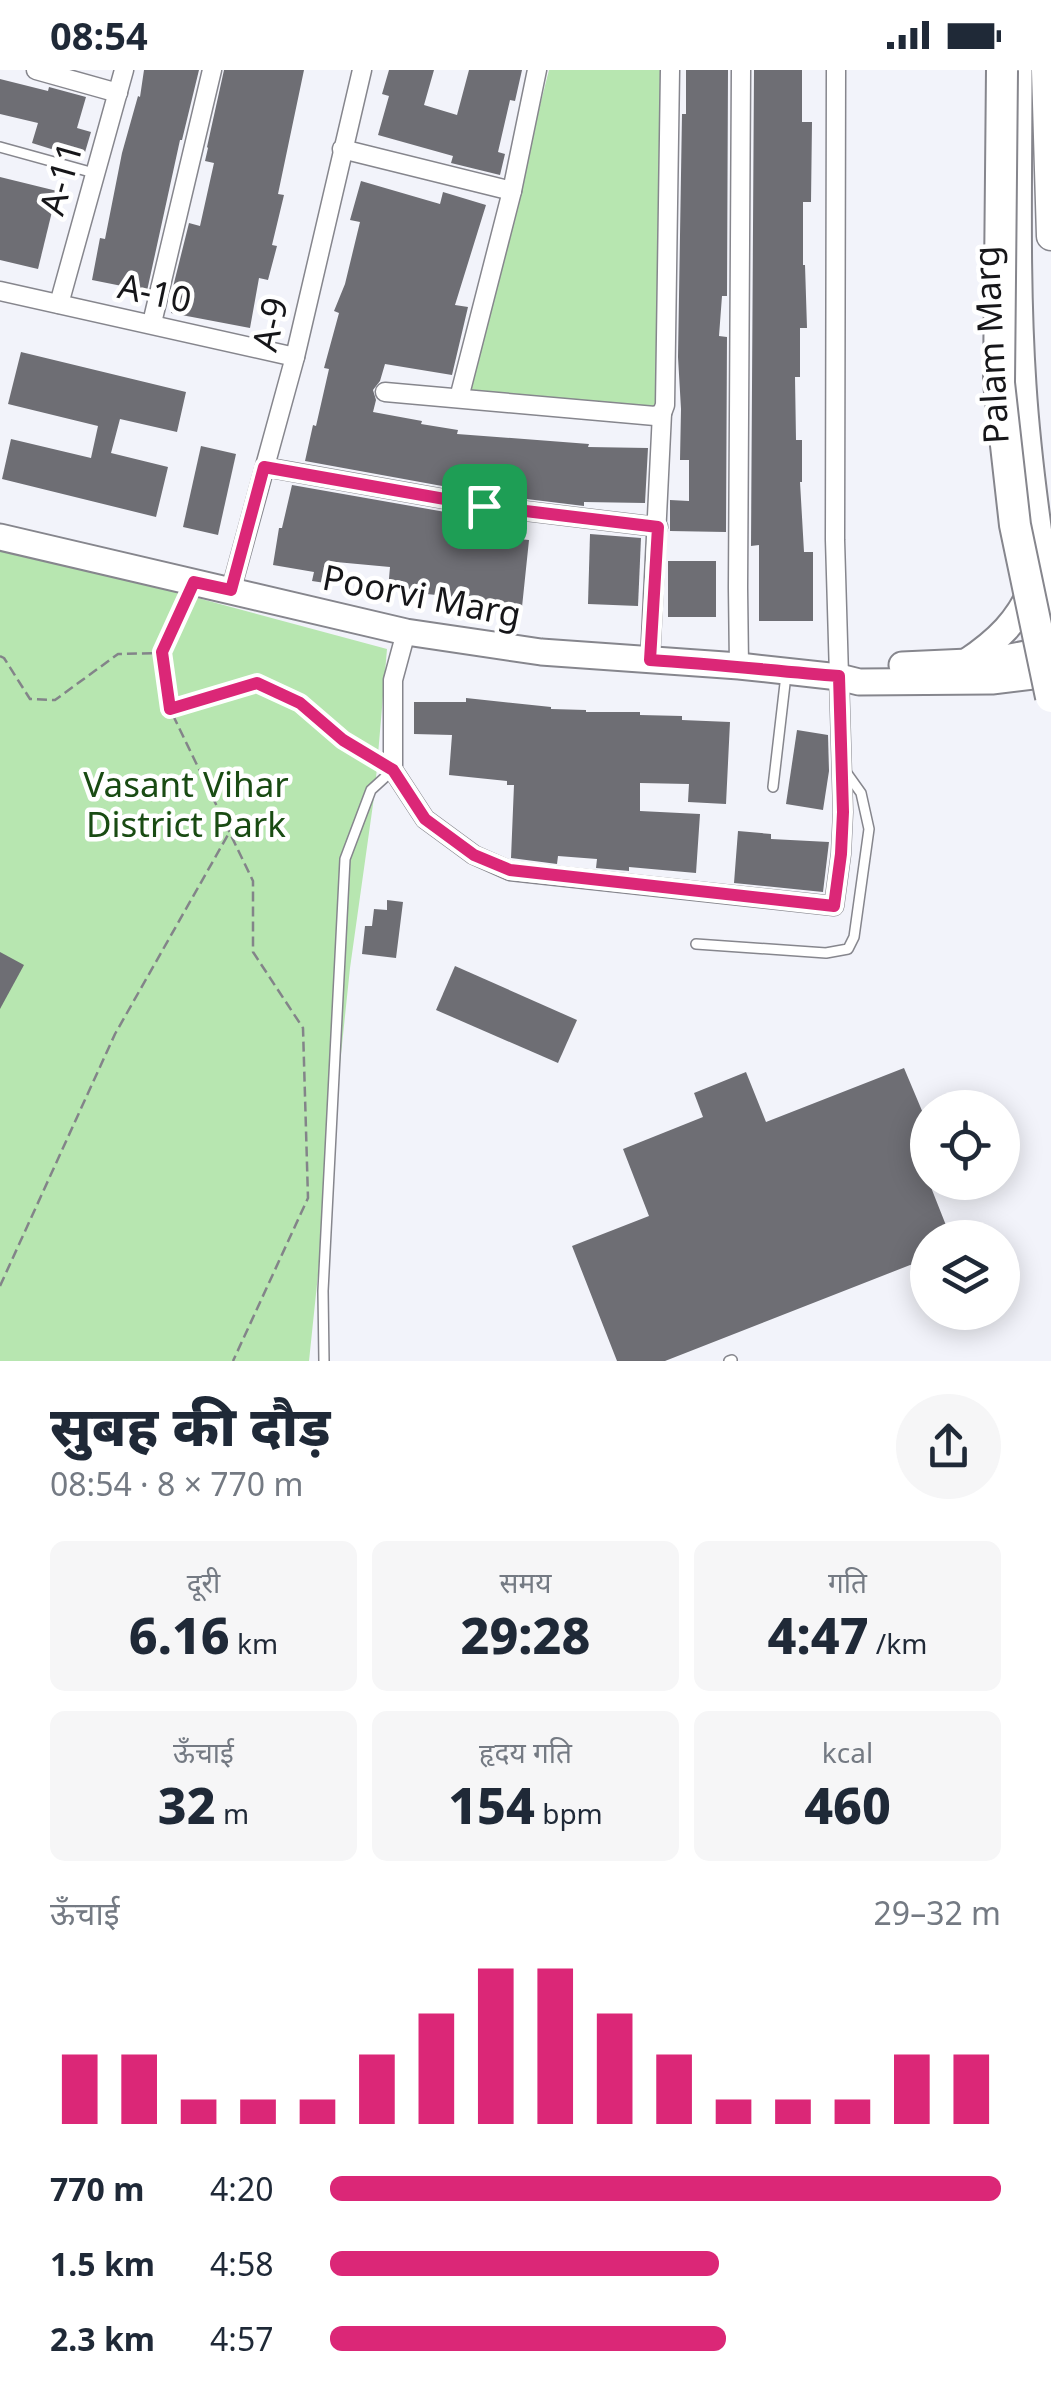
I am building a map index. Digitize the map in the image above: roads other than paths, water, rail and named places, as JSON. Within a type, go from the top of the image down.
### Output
[{"type":"highway","points":[[1002,70],[999,383],[1016,525],[1051,697]]},
{"type":"main road","name":"Palam Marg","points":[[1019,70],[1023,386],[1044,514],[1042,562],[1051,614]]},
{"type":"main road","points":[[1046,70],[1051,236]]},
{"type":"main road","name":"Poorvi Marg","points":[[0,537],[406,632],[541,652],[740,666],[839,676],[859,682],[992,681],[1051,674]]},
{"type":"main road","points":[[965,663],[1002,635],[1019,614],[1042,562]]},
{"type":"main road","name":"Poorvi Marg","points":[[839,676],[860,667],[990,662],[1051,649]]},
{"type":"street","points":[[36,70],[118,92]]},
{"type":"street","name":"A-11","points":[[58,304],[124,70]]},
{"type":"street","points":[[152,324],[212,70]]},
{"type":"street","name":"A-9","points":[[231,590],[295,357],[362,70]]},
{"type":"street","points":[[459,398],[512,191],[537,70]]},
{"type":"street","points":[[650,660],[665,405],[670,70]]},
{"type":"street","points":[[740,666],[741,70]]},
{"type":"street","points":[[406,632],[393,680],[393,770],[425,819],[474,855],[510,870],[834,906],[842,833],[835,540],[836,70]]},
{"type":"street","points":[[342,149],[512,191]]},
{"type":"street","name":"A-10","points":[[0,291],[295,357]]},
{"type":"street","points":[[386,392],[656,416],[662,413]]},
{"type":"street","points":[[264,467],[484,506],[658,527]]},
{"type":"lane","points":[[0,147],[94,174]]},
{"type":"lane","points":[[773,786],[786,672]]},
{"type":"lane","points":[[696,944],[826,953],[848,949],[854,937],[868,829],[861,794],[842,766]]},
{"type":"lane","points":[[324,1361],[323,1291],[345,859],[370,790],[393,770]]},
{"type":"park label","name":"Vasant Vihar District Park","points":[[186,803]]}]
